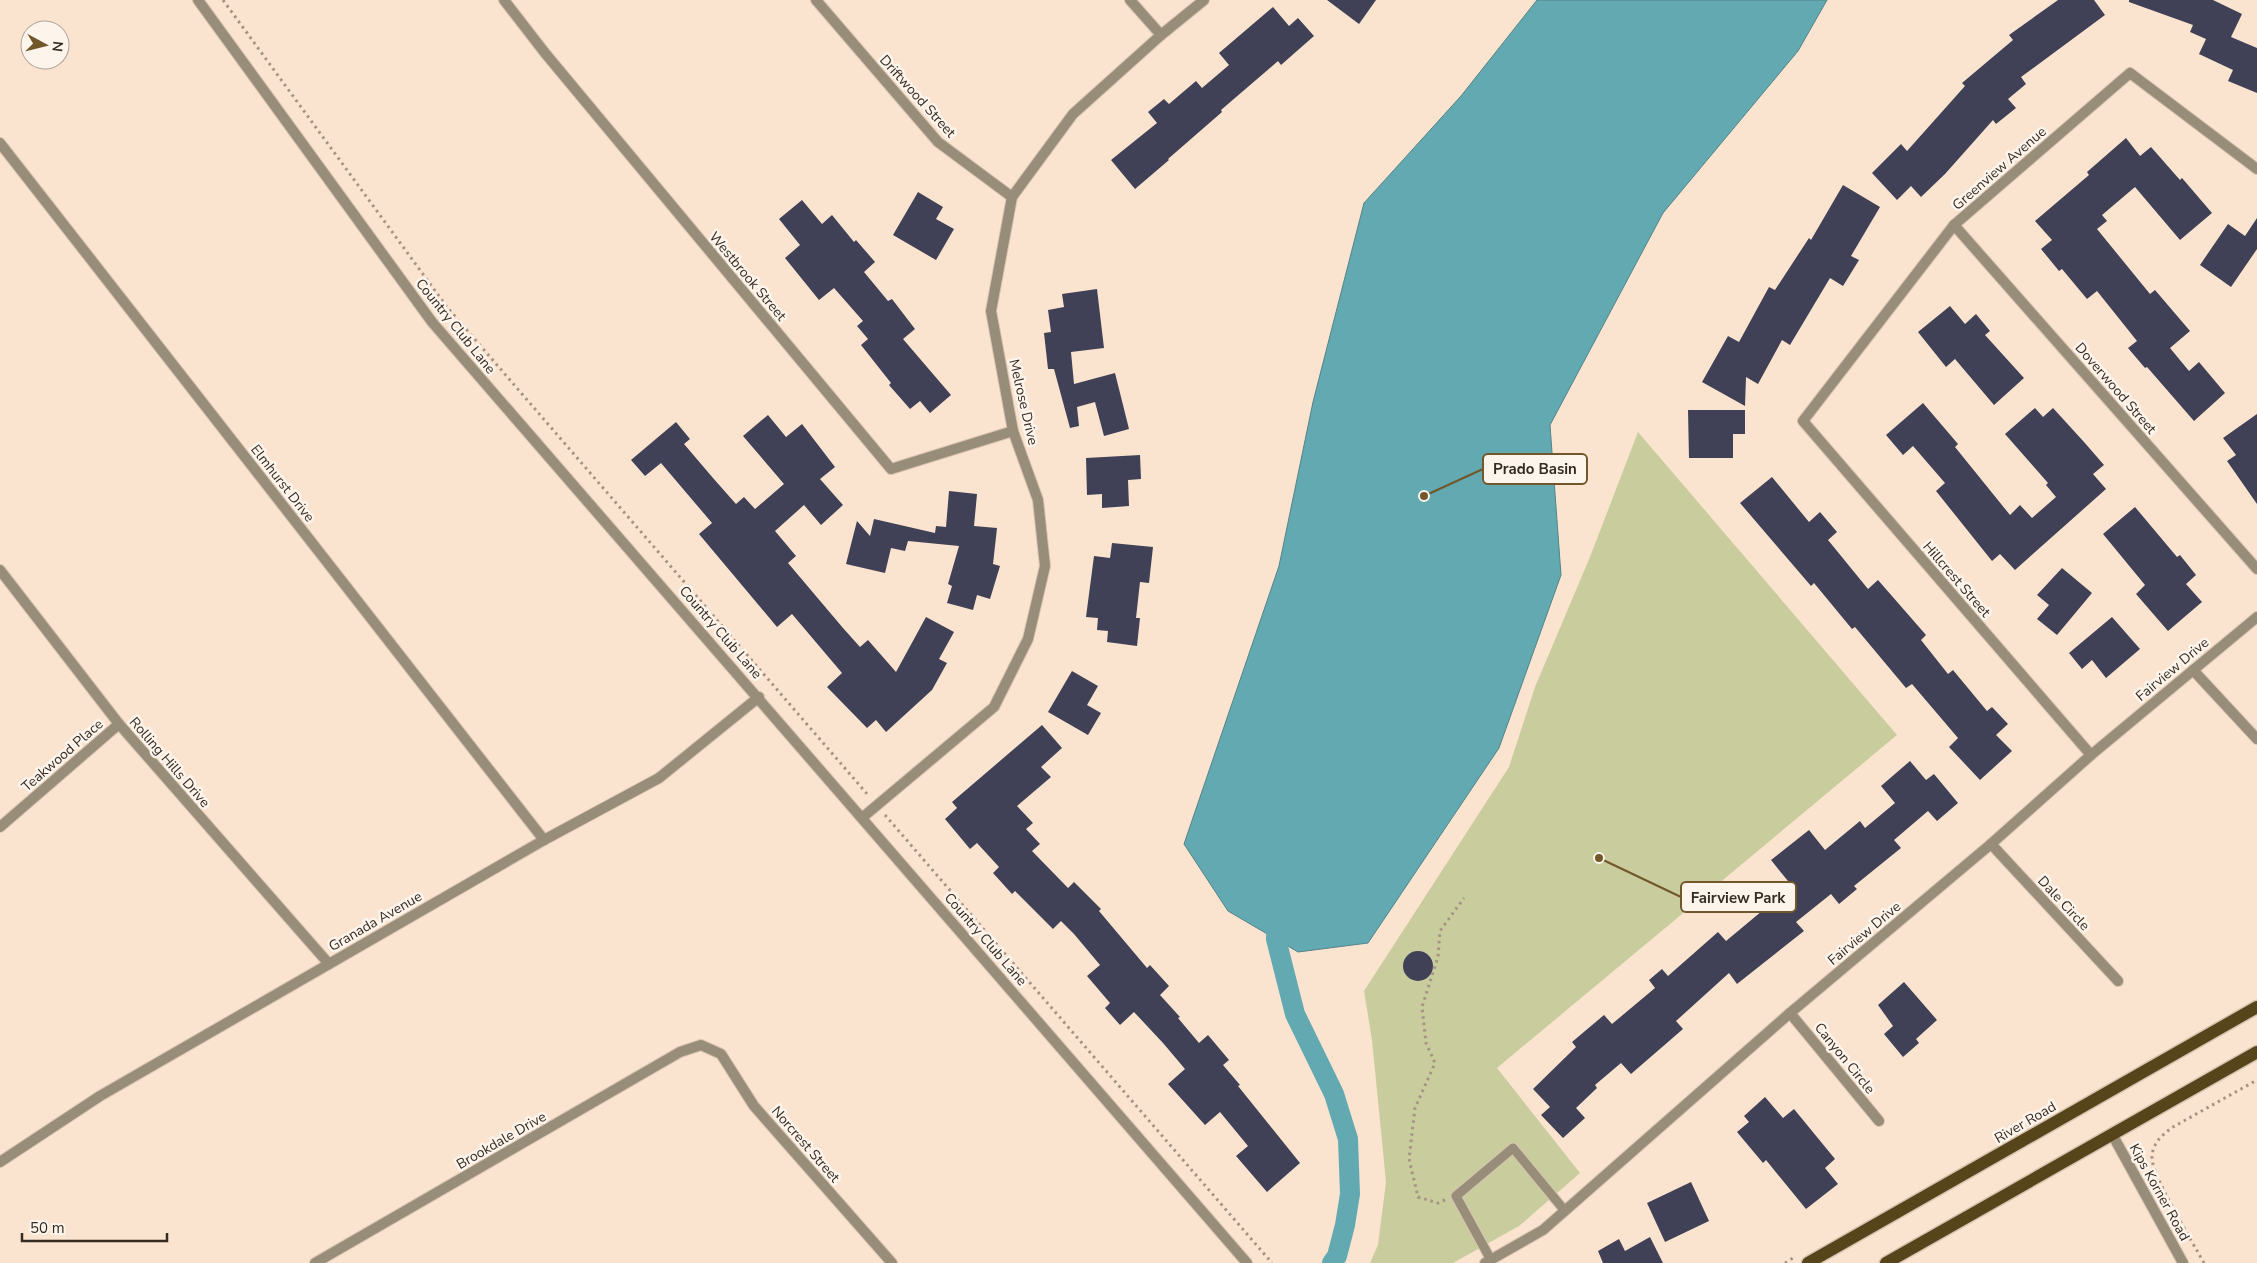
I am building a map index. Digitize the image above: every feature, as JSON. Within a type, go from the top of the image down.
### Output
[{"type":"main road","name":"River Road","points":[[1808,1263],[2257,1007]]},
{"type":"main road","points":[[1886,1263],[2257,1052]]},
{"type":"street","name":"Country Club Lane","points":[[198,0],[432,322],[863,817],[1247,1263]]},
{"type":"street","name":"Westbrook Street","points":[[504,0],[551,60],[891,469],[1013,431]]},
{"type":"street","name":"Driftwood Street","points":[[816,0],[938,142],[1012,197]]},
{"type":"street","points":[[1130,0],[1160,35]]},
{"type":"street","name":"Melrose Drive","points":[[863,817],[994,707],[1028,639],[1045,566],[1038,500],[1013,431],[991,312],[1012,197],[1073,114],[1160,35],[1204,0]]},
{"type":"street","name":"Greenview Avenue","points":[[1803,421],[1954,225],[2130,73],[2257,169]]},
{"type":"street","name":"Elmhurst Drive","points":[[0,143],[544,840]]},
{"type":"street","name":"Doverwood Street","points":[[1954,225],[2257,569]]},
{"type":"street","name":"Hillcrest Street","points":[[1803,421],[2091,755]]},
{"type":"street","name":"Rolling Hills Drive","points":[[0,570],[119,724],[329,964]]},
{"type":"street","name":"Fairview Drive","points":[[1488,1261],[1543,1230],[1790,1013],[1990,844],[2091,755],[2257,617]]},
{"type":"street","points":[[2193,670],[2257,739]]},
{"type":"street","name":"Granada Avenue","points":[[0,1162],[100,1096],[544,840],[659,778],[758,696]]},
{"type":"street","name":"Teakwood Place","points":[[0,827],[119,724]]},
{"type":"street","name":"Dale Circle","points":[[1990,844],[2118,981]]},
{"type":"street","name":"Canyon Circle","points":[[1790,1013],[1879,1121]]},
{"type":"street","name":"Brookdale Drive","points":[[316,1263],[680,1052],[701,1044]]},
{"type":"street","name":"Norcrest Street","points":[[701,1044],[721,1054],[754,1106],[892,1263]]},
{"type":"street","name":"Kips Korner Road","points":[[2112,1134],[2183,1263]]},
{"type":"lane","points":[[1488,1261],[1456,1196],[1512,1148],[1565,1211]]},
{"type":"path","points":[[223,0],[447,307],[1272,1263]]},
{"type":"path","points":[[1456,1196],[1438,1203],[1418,1197],[1409,1159],[1415,1108],[1435,1063],[1426,1043],[1422,1007],[1438,957],[1440,931],[1464,898]]},
{"type":"path","points":[[2204,1263],[2156,1174],[2152,1158],[2154,1147],[2160,1136],[2257,1080]]},
{"type":"green space","points":[[1638,432],[1897,735],[1497,1068],[1580,1173],[1519,1226],[1453,1263],[1370,1263],[1378,1245],[1386,1182],[1372,1040],[1364,991],[1509,767],[1535,687],[1590,557]]},
{"type":"water","points":[[1537,0],[1827,0],[1798,51],[1663,213],[1550,425],[1561,575],[1499,748],[1368,943],[1298,952],[1228,911],[1184,844],[1279,566],[1313,402],[1364,203],[1461,96]]},
{"type":"building","points":[[1327,0],[1376,0],[1359,24]]},
{"type":"building","points":[[2058,0],[2094,0],[2105,15],[2021,77],[2026,84],[2008,99],[2016,108],[1996,124],[1993,120],[1945,174],[1921,197],[1911,186],[1897,200],[1872,173],[1901,144],[1907,151],[1965,86],[1962,83],[2013,40],[2009,35]]},
{"type":"building","points":[[2129,0],[2213,0],[2242,14],[2231,37],[2257,48],[2257,93],[2228,81],[2233,70],[2199,54],[2206,39],[2190,32],[2193,25],[2129,2]]},
{"type":"building","points":[[1273,7],[1289,26],[1298,18],[1314,36],[1281,65],[1278,61],[1221,110],[1222,112],[1135,189],[1111,160],[1157,123],[1148,112],[1164,99],[1169,104],[1196,81],[1202,88],[1229,65],[1219,53]]},
{"type":"building","points":[[2126,138],[2140,156],[2151,147],[2180,180],[2182,178],[2212,213],[2180,240],[2135,187],[2102,215],[2107,221],[2097,229],[2150,294],[2155,290],[2190,331],[2170,348],[2189,371],[2199,362],[2225,393],[2194,421],[2128,348],[2137,341],[2097,291],[2087,299],[2062,269],[2059,271],[2041,249],[2052,240],[2035,221],[2089,175],[2087,172]]},
{"type":"building","points":[[1843,185],[1880,207],[1851,256],[1859,260],[1843,286],[1830,278],[1790,345],[1782,340],[1758,384],[1746,377],[1745,406],[1702,382],[1728,336],[1739,342],[1769,287],[1775,290],[1809,238],[1811,240]]},
{"type":"building","points":[[918,192],[943,207],[936,219],[954,229],[936,260],[893,235]]},
{"type":"building","points":[[802,200],[822,224],[832,215],[854,242],[856,240],[875,262],[864,272],[888,301],[892,299],[915,329],[903,339],[951,395],[930,413],[920,401],[910,409],[889,385],[891,383],[861,345],[868,339],[857,326],[863,321],[834,288],[819,300],[785,258],[800,245],[779,219]]},
{"type":"building","points":[[2257,218],[2257,249],[2231,287],[2200,265],[2228,224],[2245,236]]},
{"type":"building","points":[[1097,289],[1104,348],[1071,352],[1074,384],[1115,373],[1129,429],[1104,436],[1095,402],[1077,407],[1079,426],[1070,428],[1054,369],[1048,369],[1044,333],[1051,332],[1048,310],[1064,307],[1062,294]]},
{"type":"building","points":[[1950,306],[1965,324],[1976,314],[1990,331],[1985,335],[2024,378],[1994,405],[1955,359],[1946,367],[1918,332]]},
{"type":"building","points":[[1923,403],[1958,444],[1955,447],[2010,515],[2020,505],[2032,518],[2056,497],[2046,485],[2048,483],[2005,434],[2035,408],[2043,417],[2053,408],[2084,442],[2104,465],[2093,474],[2106,489],[2015,570],[2000,554],[1992,561],[1936,491],[1945,483],[1913,446],[1903,455],[1886,435]]},
{"type":"building","points":[[1688,410],[1745,410],[1745,434],[1733,434],[1733,458],[1689,458]]},
{"type":"building","points":[[2257,414],[2257,504],[2227,461],[2236,455],[2223,438]]},
{"type":"building","points":[[768,415],[786,437],[802,424],[835,467],[820,479],[843,505],[821,525],[804,505],[775,531],[796,556],[788,563],[843,628],[860,647],[868,640],[896,672],[926,617],[954,632],[939,659],[947,663],[932,690],[886,732],[876,720],[867,728],[827,687],[842,673],[792,614],[777,627],[699,534],[712,523],[661,463],[645,476],[631,460],[676,422],[690,439],[684,444],[736,504],[744,497],[755,509],[784,484],[743,436]]},
{"type":"building","points":[[1140,455],[1141,479],[1128,480],[1129,506],[1102,508],[1102,494],[1087,495],[1086,458]]},
{"type":"building","points":[[1772,477],[1809,522],[1820,512],[1837,532],[1828,540],[1868,589],[1878,580],[1926,635],[1921,640],[1948,674],[1953,670],[1987,711],[1992,707],[2008,724],[1996,735],[2012,751],[1980,780],[1949,747],[1958,738],[1912,684],[1906,688],[1855,627],[1852,629],[1814,583],[1811,586],[1740,503]]},
{"type":"building","points":[[949,491],[977,494],[974,526],[997,528],[993,564],[1000,566],[990,599],[977,595],[973,610],[947,603],[952,586],[948,584],[959,546],[908,541],[905,551],[891,548],[885,573],[846,564],[857,521],[870,536],[874,519],[935,533],[936,526],[946,527]]},
{"type":"building","points":[[2135,507],[2177,557],[2180,555],[2196,575],[2186,584],[2202,602],[2168,631],[2136,594],[2145,585],[2103,534]]},
{"type":"building","points":[[1112,543],[1153,547],[1149,583],[1140,582],[1136,618],[1140,618],[1137,646],[1107,642],[1108,631],[1097,630],[1098,618],[1086,617],[1094,556],[1110,558]]},
{"type":"building","points":[[2062,568],[2092,593],[2057,635],[2037,619],[2049,605],[2037,595]]},
{"type":"building","points":[[2112,617],[2140,649],[2106,678],[2092,660],[2082,669],[2069,653]]},
{"type":"building","points":[[1072,671],[1098,686],[1087,705],[1101,713],[1088,735],[1048,712]]},
{"type":"building","points":[[1042,725],[1062,748],[1041,767],[1051,777],[1017,806],[1033,823],[1026,829],[1040,844],[1032,851],[1068,888],[1074,882],[1101,909],[1099,911],[1147,968],[1150,965],[1169,986],[1160,995],[1180,1017],[1178,1018],[1199,1043],[1208,1035],[1229,1060],[1223,1065],[1300,1163],[1267,1192],[1236,1156],[1248,1146],[1220,1112],[1205,1125],[1168,1084],[1185,1069],[1163,1043],[1134,1012],[1120,1025],[1105,1008],[1110,1003],[1087,976],[1100,965],[1074,934],[1061,921],[1053,929],[1015,891],[1012,894],[993,873],[999,867],[977,843],[970,849],[945,819],[957,808],[952,802]]},
{"type":"building","points":[[1910,761],[1926,780],[1934,774],[1958,803],[1937,821],[1928,811],[1894,840],[1901,848],[1854,886],[1857,889],[1839,904],[1831,894],[1796,922],[1804,931],[1737,984],[1729,973],[1676,1021],[1683,1029],[1631,1074],[1621,1063],[1595,1085],[1597,1088],[1576,1108],[1585,1118],[1563,1138],[1541,1115],[1550,1107],[1533,1089],[1576,1047],[1572,1042],[1604,1015],[1612,1024],[1655,988],[1649,980],[1662,969],[1668,976],[1718,932],[1726,941],[1792,886],[1771,860],[1809,830],[1825,850],[1860,821],[1865,828],[1895,803],[1881,786]]},
{"type":"building","points":[[1418,951],[1429,955],[1433,966],[1429,977],[1418,981],[1407,977],[1403,966],[1407,955]]},
{"type":"building","points":[[1904,982],[1937,1020],[1916,1039],[1919,1043],[1903,1057],[1884,1034],[1893,1026],[1878,1005]]},
{"type":"building","points":[[1765,1097],[1783,1118],[1794,1109],[1835,1159],[1825,1168],[1838,1184],[1806,1209],[1766,1160],[1763,1163],[1737,1132],[1749,1122],[1744,1116]]},
{"type":"building","points":[[1691,1182],[1709,1221],[1665,1242],[1647,1203]]},
{"type":"building","points":[[1650,1237],[1663,1263],[1603,1263],[1598,1251],[1619,1239],[1625,1251]]},
{"type":"waterway","points":[[1277,911],[1276,939],[1295,1014],[1334,1094],[1348,1139],[1350,1194],[1337,1256],[1332,1263]]},
{"type":"place","name":"Prado Basin","points":[[1424,496]]},
{"type":"place","name":"Fairview Park","points":[[1599,858]]}]
